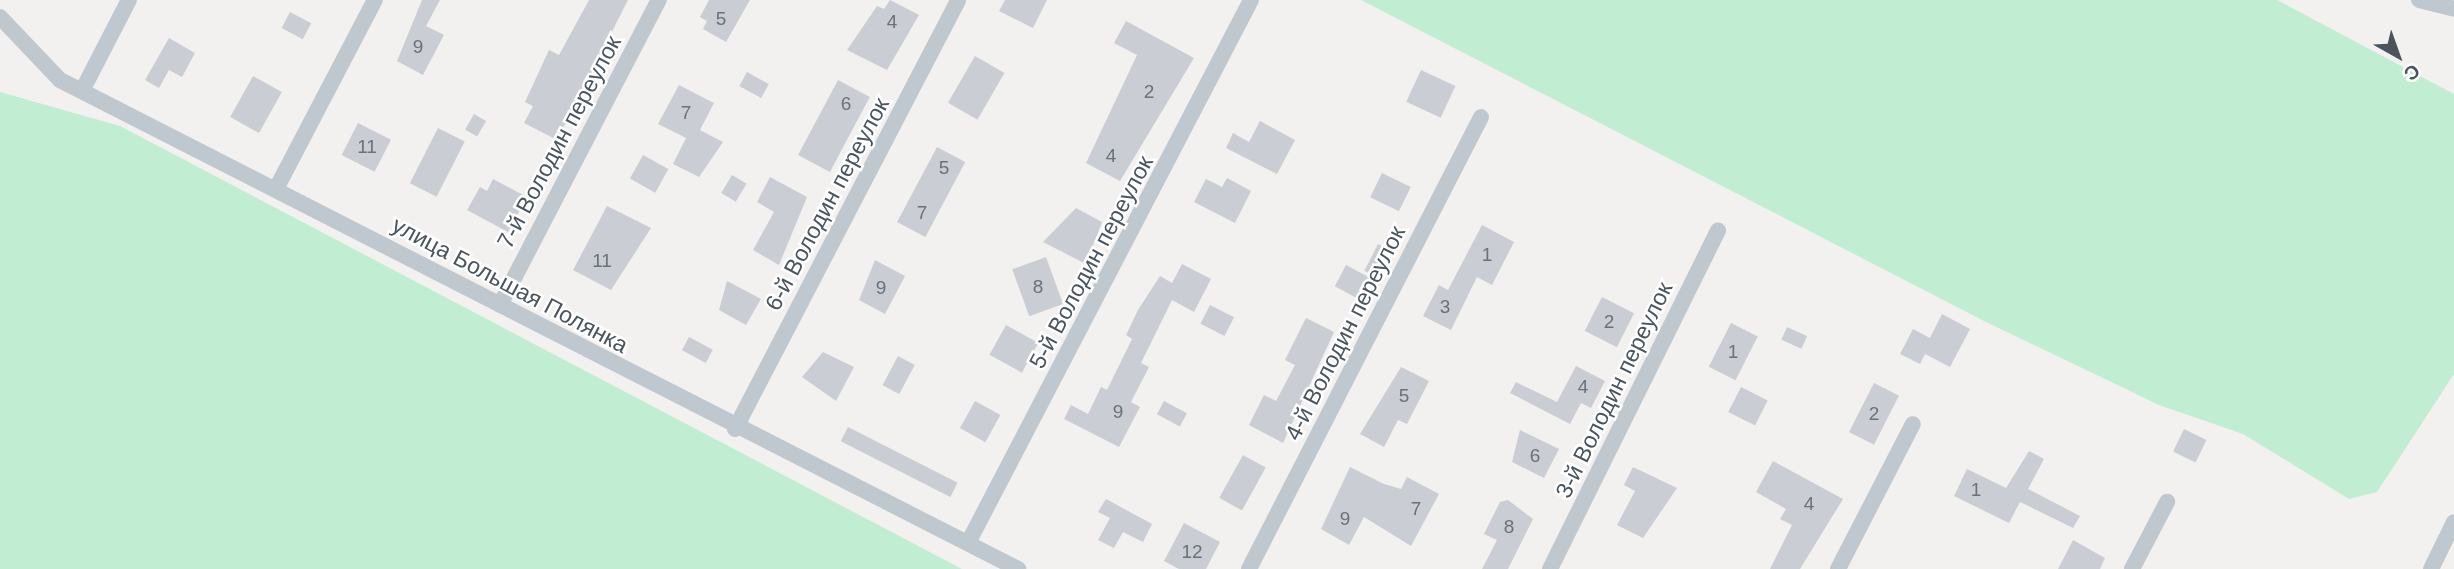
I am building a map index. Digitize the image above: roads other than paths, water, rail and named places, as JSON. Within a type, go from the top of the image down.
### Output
[{"type":"street","points":[[83,89],[129,0]]},
{"type":"street","points":[[276,189],[375,0]]},
{"type":"street","name":"7-й Володин переулок","points":[[500,305],[659,0]]},
{"type":"street","name":"6-й Володин переулок","points":[[735,429],[958,0]]},
{"type":"street","name":"5-й Володин переулок","points":[[968,543],[1251,0]]},
{"type":"street","points":[[2419,0],[2454,9]]},
{"type":"street","name":"улица Большая Полянка","points":[[0,17],[35,60],[83,89],[735,429],[1018,569]]},
{"type":"street","name":"4-й Володин переулок","points":[[1249,569],[1481,117]]},
{"type":"street","name":"3-й Володин переулок","points":[[1550,569],[1718,230]]},
{"type":"street","points":[[1838,569],[1913,424]]},
{"type":"street","points":[[2132,569],[2166,502]]},
{"type":"street","points":[[2431,569],[2454,522]]}]
